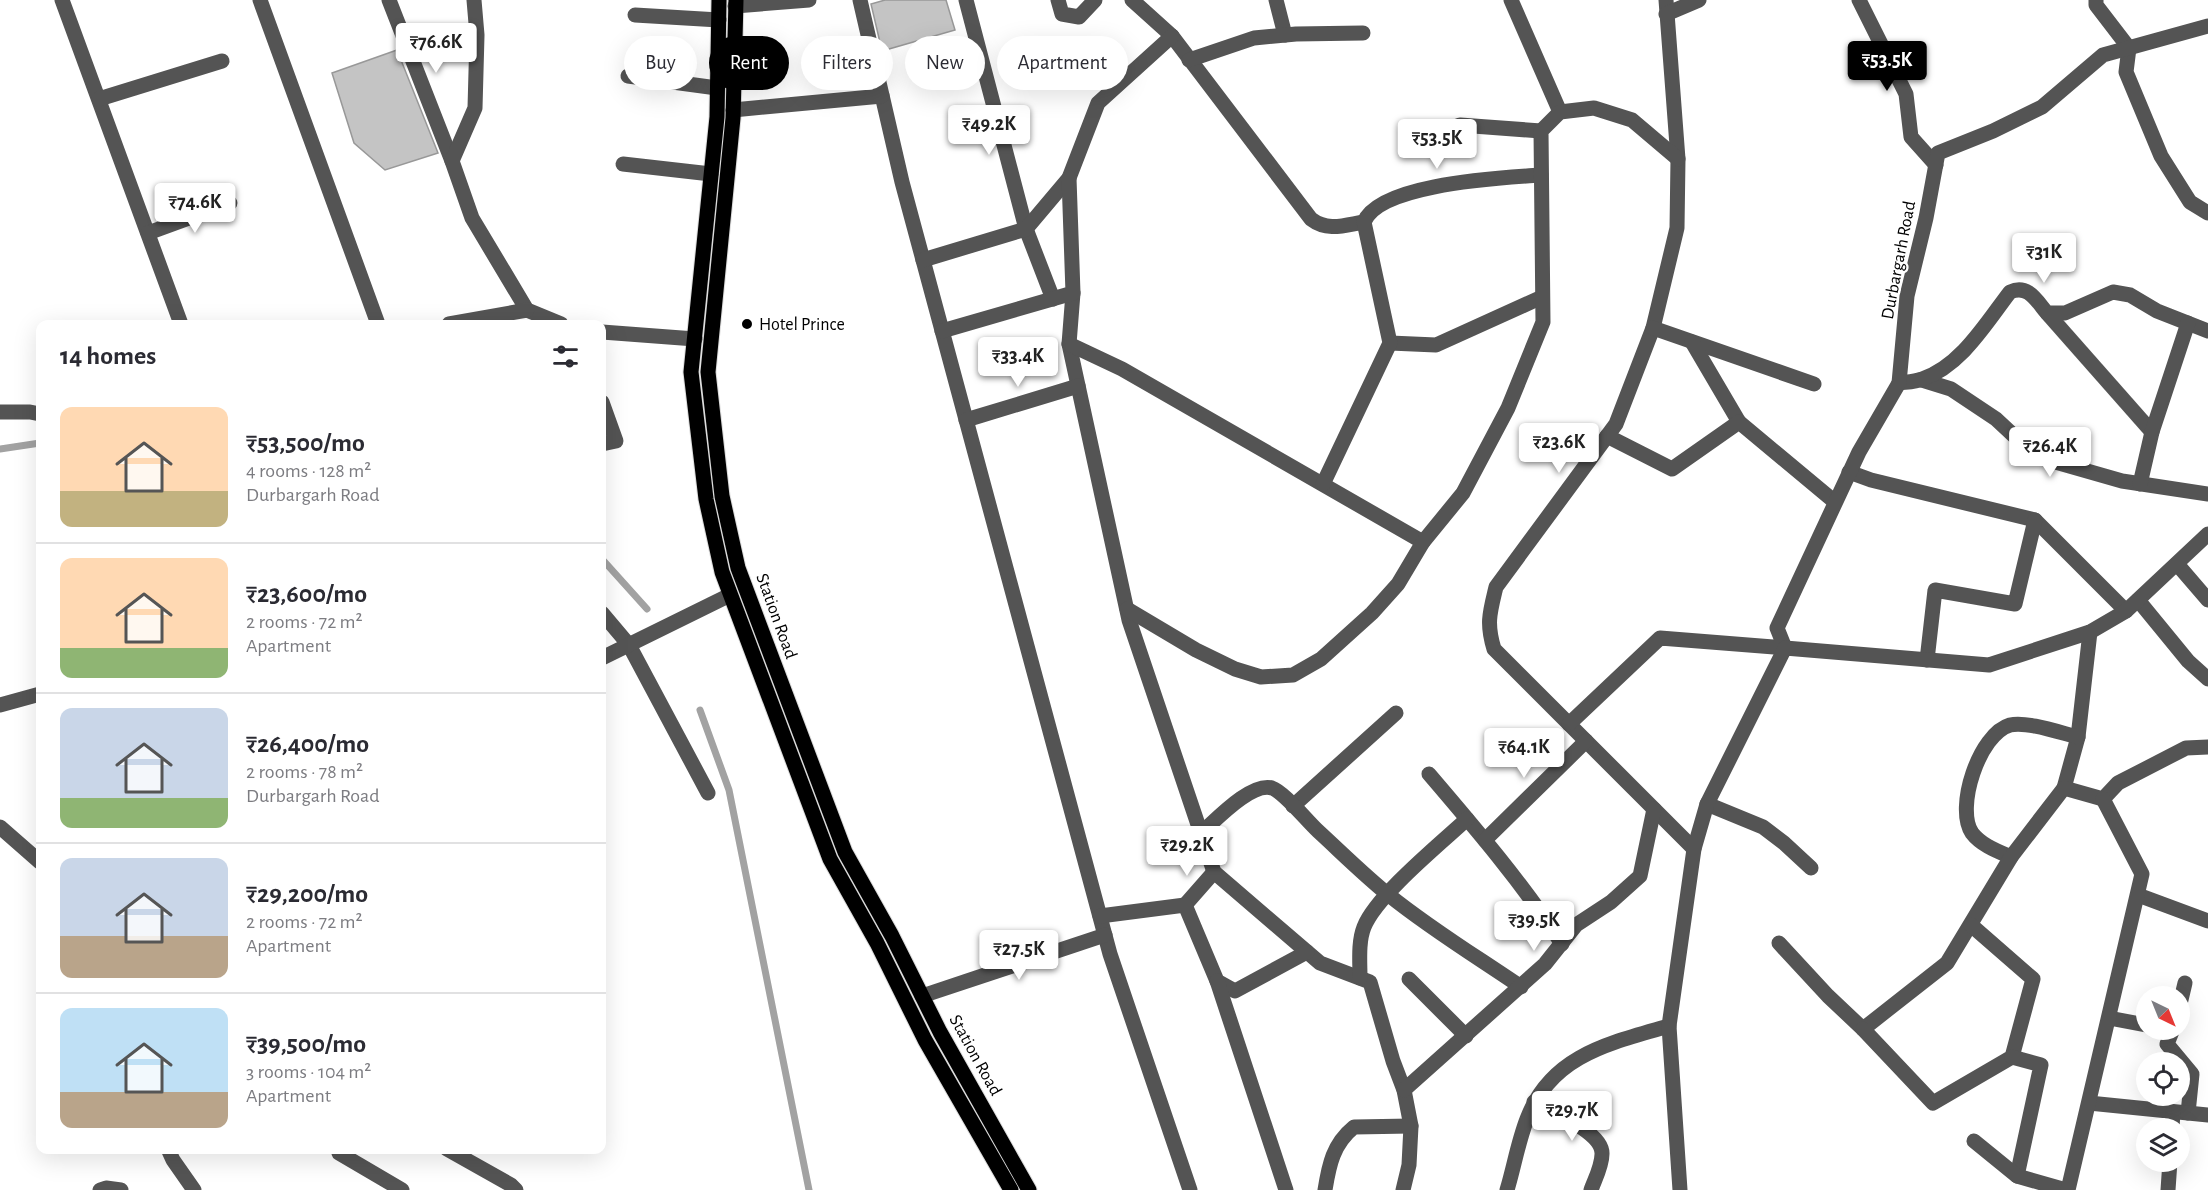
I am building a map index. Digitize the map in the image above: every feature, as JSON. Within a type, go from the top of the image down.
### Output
[{"type":"main road","name":"Station Road","points":[[719,0],[719,36]]},
{"type":"main road","name":"Station Road","points":[[736,3],[733,110],[708,372],[722,496],[738,568],[845,852],[892,936],[940,1032],[1029,1190]]},
{"type":"main road","name":"Station Road","points":[[717,90],[717,117],[691,372],[706,499],[722,572],[830,859],[877,943],[925,1040],[1011,1190]]},
{"type":"street","points":[[62,0],[180,320]]},
{"type":"street","points":[[261,0],[377,320]]},
{"type":"street","points":[[389,0],[452,160],[472,218],[527,310]]},
{"type":"street","points":[[452,160],[475,108],[477,35],[474,0]]},
{"type":"street","points":[[736,3],[809,0]]},
{"type":"street","points":[[860,0],[902,182],[1105,935],[1190,1190]]},
{"type":"street","points":[[966,0],[1026,229],[1053,299]]},
{"type":"street","points":[[1058,0],[1062,14],[1079,17],[1095,0]]},
{"type":"street","points":[[1132,0],[1172,36],[1311,219],[1318,225],[1333,228],[1364,222]]},
{"type":"street","points":[[1276,0],[1285,35]]},
{"type":"street","points":[[1511,0],[1560,112]]},
{"type":"street","points":[[1694,849],[1494,649],[1489,631],[1490,611],[1496,587],[1616,424],[1653,328],[1677,228],[1677,159],[1666,7],[1699,0]]},
{"type":"street","points":[[1859,0],[1906,94],[1911,137],[1936,165]]},
{"type":"street","points":[[2096,0],[2096,5],[2129,48],[2126,72],[2161,156],[2190,202],[2208,213]]},
{"type":"street","points":[[635,15],[719,20]]},
{"type":"street","points":[[1936,165],[1938,153],[1993,131],[2042,107],[2103,56],[2208,26]]},
{"type":"street","points":[[1189,60],[1254,38],[1363,33]]},
{"type":"street","points":[[923,260],[1026,229],[1069,178],[1098,103],[1172,36]]},
{"type":"street","points":[[99,99],[222,61]]},
{"type":"street","points":[[733,110],[882,96]]},
{"type":"street","points":[[1127,609],[1196,650],[1235,669],[1261,677],[1293,675],[1321,659],[1372,613],[1398,584],[1423,542],[1463,493],[1508,408],[1543,322],[1541,131],[1560,112],[1594,108],[1632,120],[1677,159]]},
{"type":"street","points":[[1406,146],[1460,125],[1541,131]]},
{"type":"street","points":[[623,164],[711,174]]},
{"type":"street","name":"Durbargarh Road","points":[[1785,648],[1777,628],[1849,472],[1899,383],[1907,296],[1936,165]]},
{"type":"street","points":[[1323,484],[1390,343],[1364,222],[1369,212],[1401,195],[1452,183],[1541,175]]},
{"type":"street","points":[[1069,178],[1073,293],[1069,344],[1127,609],[1214,872],[1320,963],[1370,982],[1404,1090],[1411,1126],[1409,1165],[1403,1190]]},
{"type":"street","points":[[148,233],[230,203]]},
{"type":"street","points":[[1899,383],[1922,380],[1949,365],[1973,340],[2010,292],[2016,289],[2029,291],[2152,432]]},
{"type":"street","points":[[2047,313],[2065,313],[2113,292],[2130,295],[2157,311],[2208,331]]},
{"type":"street","points":[[942,330],[1073,293]]},
{"type":"street","points":[[1390,343],[1436,345],[1542,297]]},
{"type":"street","points":[[471,320],[527,310],[551,320]]},
{"type":"street","points":[[2140,484],[2152,432],[2188,323]]},
{"type":"street","points":[[1653,328],[1814,384]]},
{"type":"street","points":[[606,332],[694,339]]},
{"type":"street","points":[[1692,342],[1739,422],[1835,502]]},
{"type":"street","points":[[1069,344],[1122,369],[1423,542]]},
{"type":"street","points":[[1922,380],[1950,389],[1996,419],[2026,447],[2052,461],[2122,481],[2208,494]]},
{"type":"street","points":[[966,420],[1078,386]]},
{"type":"street","points":[[0,412],[36,413]]},
{"type":"street","points":[[606,413],[616,441],[606,443]]},
{"type":"street","points":[[1607,436],[1672,469],[1739,422]]},
{"type":"street","points":[[1849,472],[1871,480],[2035,520],[2126,611]]},
{"type":"street","points":[[1927,660],[1935,590],[2015,604],[2035,520]]},
{"type":"street","points":[[1569,724],[1660,638],[1989,665],[2090,632],[2126,611],[2208,534]]},
{"type":"street","points":[[2177,564],[2208,600]]},
{"type":"street","points":[[606,656],[730,595]]},
{"type":"street","points":[[2138,600],[2188,661],[2208,679]]},
{"type":"street","points":[[606,618],[629,645],[708,794]]},
{"type":"street","points":[[1863,1029],[1947,963],[2011,857],[2064,788],[2078,737],[2090,632]]},
{"type":"street","points":[[1680,1190],[1669,1026],[1694,849],[1707,804],[1785,648]]},
{"type":"street","points":[[0,705],[36,695]]},
{"type":"street","points":[[1293,806],[1396,713]]},
{"type":"street","points":[[2011,857],[1980,842],[1965,819],[1966,802],[1978,755],[1989,739],[2001,729],[2012,724],[2078,737]]},
{"type":"street","points":[[1485,840],[1586,741]]},
{"type":"street","points":[[2103,799],[2118,783],[2186,748],[2208,747]]},
{"type":"street","points":[[1429,774],[1538,906],[1562,944]]},
{"type":"street","points":[[1201,833],[1242,798],[1261,787],[1272,788],[1284,796],[1387,894],[1429,926],[1521,987]]},
{"type":"street","points":[[1974,1141],[2017,1176],[2067,1190],[2142,874],[2103,799],[2064,788]]},
{"type":"street","points":[[1707,804],[1763,827],[1811,868]]},
{"type":"street","points":[[1404,1090],[1521,987],[1545,964],[1576,926],[1611,902],[1640,876],[1654,809]]},
{"type":"street","points":[[1360,978],[1363,928],[1373,910],[1467,819]]},
{"type":"street","points":[[0,827],[36,858]]},
{"type":"street","points":[[1100,916],[1185,905],[1214,872]]},
{"type":"street","points":[[2138,895],[2208,921]]},
{"type":"street","points":[[1185,905],[1216,981],[1286,1190]]},
{"type":"street","points":[[1779,943],[1933,1104],[2012,1057],[2033,979],[1971,926]]},
{"type":"street","points":[[922,996],[1105,935]]},
{"type":"street","points":[[1216,981],[1235,991],[1307,952]]},
{"type":"street","points":[[1409,979],[1466,1036]]},
{"type":"street","points":[[2109,1018],[2136,1024]]},
{"type":"street","points":[[1507,1190],[1526,1120],[1534,1102],[1549,1080],[1574,1059],[1607,1044],[1669,1026]]},
{"type":"street","points":[[2168,1040],[2167,1044],[2192,1074],[2178,1118]]},
{"type":"street","points":[[2012,1057],[2041,1065],[2017,1176]]},
{"type":"street","points":[[1534,1102],[1596,1138],[1601,1146],[1602,1156],[1591,1190]]},
{"type":"street","points":[[2089,1103],[2208,1115]]},
{"type":"street","points":[[1325,1190],[1329,1161],[1346,1133],[1354,1127],[1411,1126]]},
{"type":"street","points":[[170,1154],[194,1190]]},
{"type":"street","points":[[341,1154],[402,1190]]},
{"type":"street","points":[[456,1154],[516,1190]]},
{"type":"street","points":[[2168,1190],[2169,1172]]},
{"type":"street","points":[[100,1190],[106,1188],[121,1190]]},
{"type":"building","points":[[885,0],[946,0],[955,30],[934,36],[905,36],[905,44],[893,48],[893,36],[878,36],[871,4]]},
{"type":"building","points":[[397,50],[438,153],[385,170],[354,143],[332,73]]},
{"type":"waterway","points":[[0,449],[36,444]]},
{"type":"waterway","points":[[606,563],[647,609]]},
{"type":"waterway","points":[[700,710],[729,790],[809,1190]]},
{"type":"place","name":"Hotel Prince","points":[[747,324]]}]
